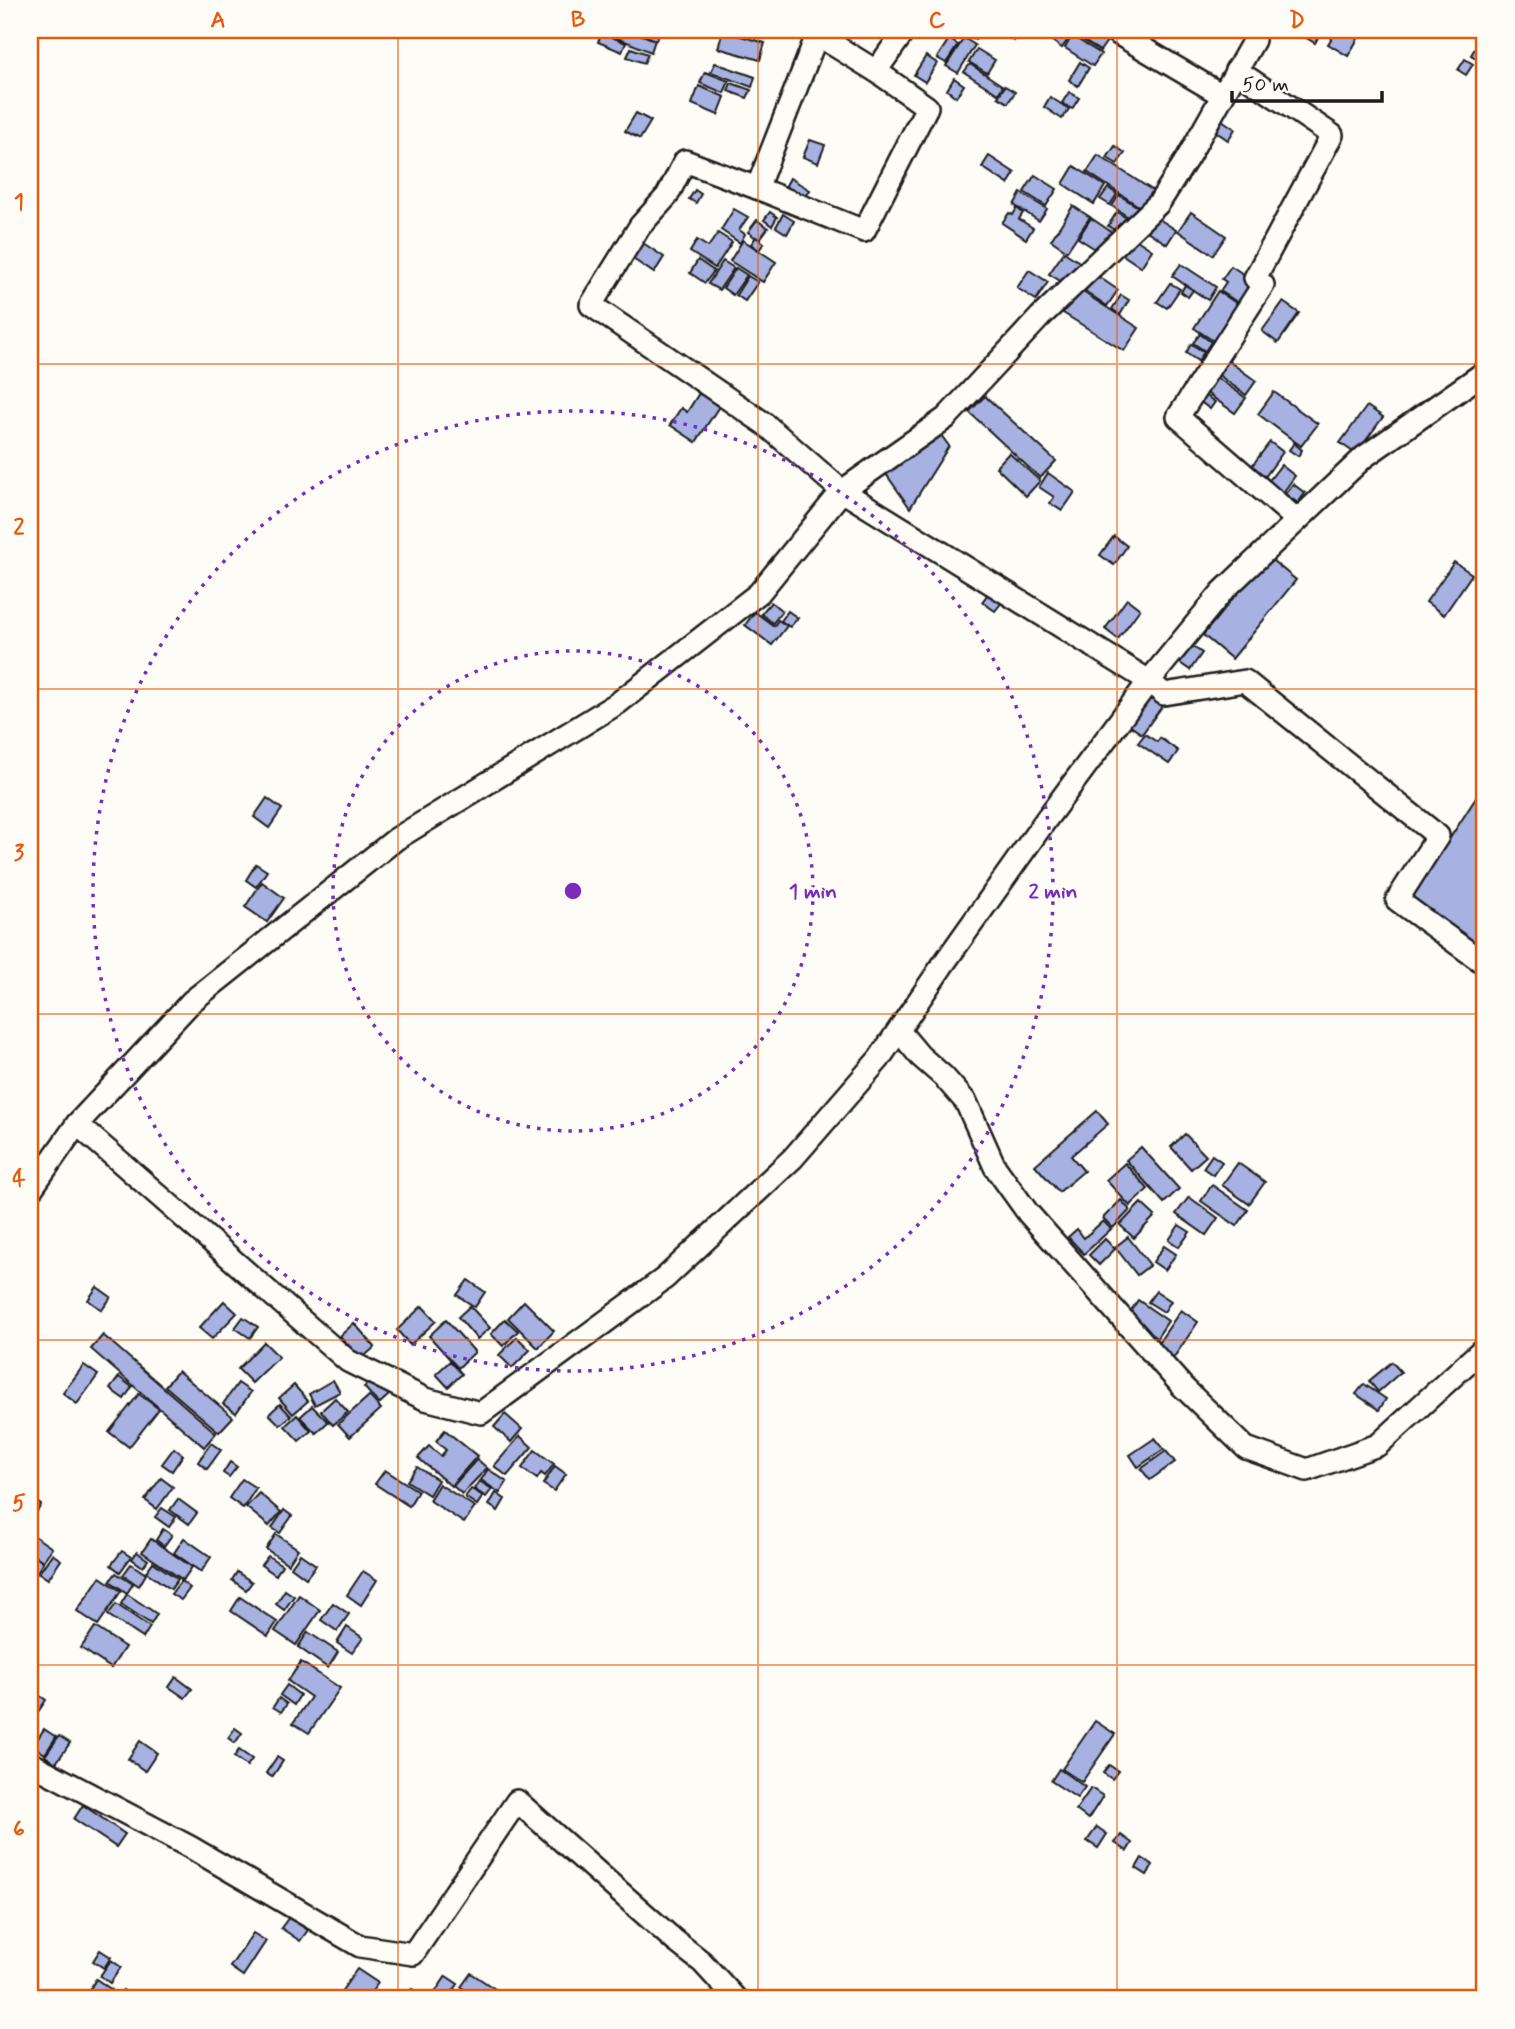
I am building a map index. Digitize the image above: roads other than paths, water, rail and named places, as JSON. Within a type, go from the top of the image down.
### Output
[{"type":"street","points":[[876,71],[905,30]]},
{"type":"street","points":[[1112,30],[1222,95]]},
{"type":"street","points":[[30,1191],[77,1124],[192,1001],[396,839],[618,703],[759,593],[842,491],[946,418],[1040,317],[1159,203],[1254,40],[1255,30]]},
{"type":"street","points":[[757,188],[817,32],[927,107],[864,230],[685,161],[667,196],[640,226],[591,305],[765,424],[842,491],[1149,681],[1164,694],[1245,681],[1438,836],[1397,900],[1485,964]]},
{"type":"street","points":[[1236,71],[1332,135],[1255,278],[1263,285],[1178,417],[1297,520]]},
{"type":"street","points":[[77,1124],[348,1361],[425,1399],[481,1413],[665,1278],[793,1158],[879,1059],[1045,821],[1149,681],[1222,592],[1364,457],[1485,372]]},
{"type":"street","points":[[899,1031],[966,1102],[995,1167],[1028,1213],[1183,1387],[1245,1448],[1307,1470],[1378,1445],[1485,1347]]},
{"type":"street","points":[[30,1762],[190,1847],[360,1947],[413,1954],[517,1801],[702,1962],[736,1999]]}]
